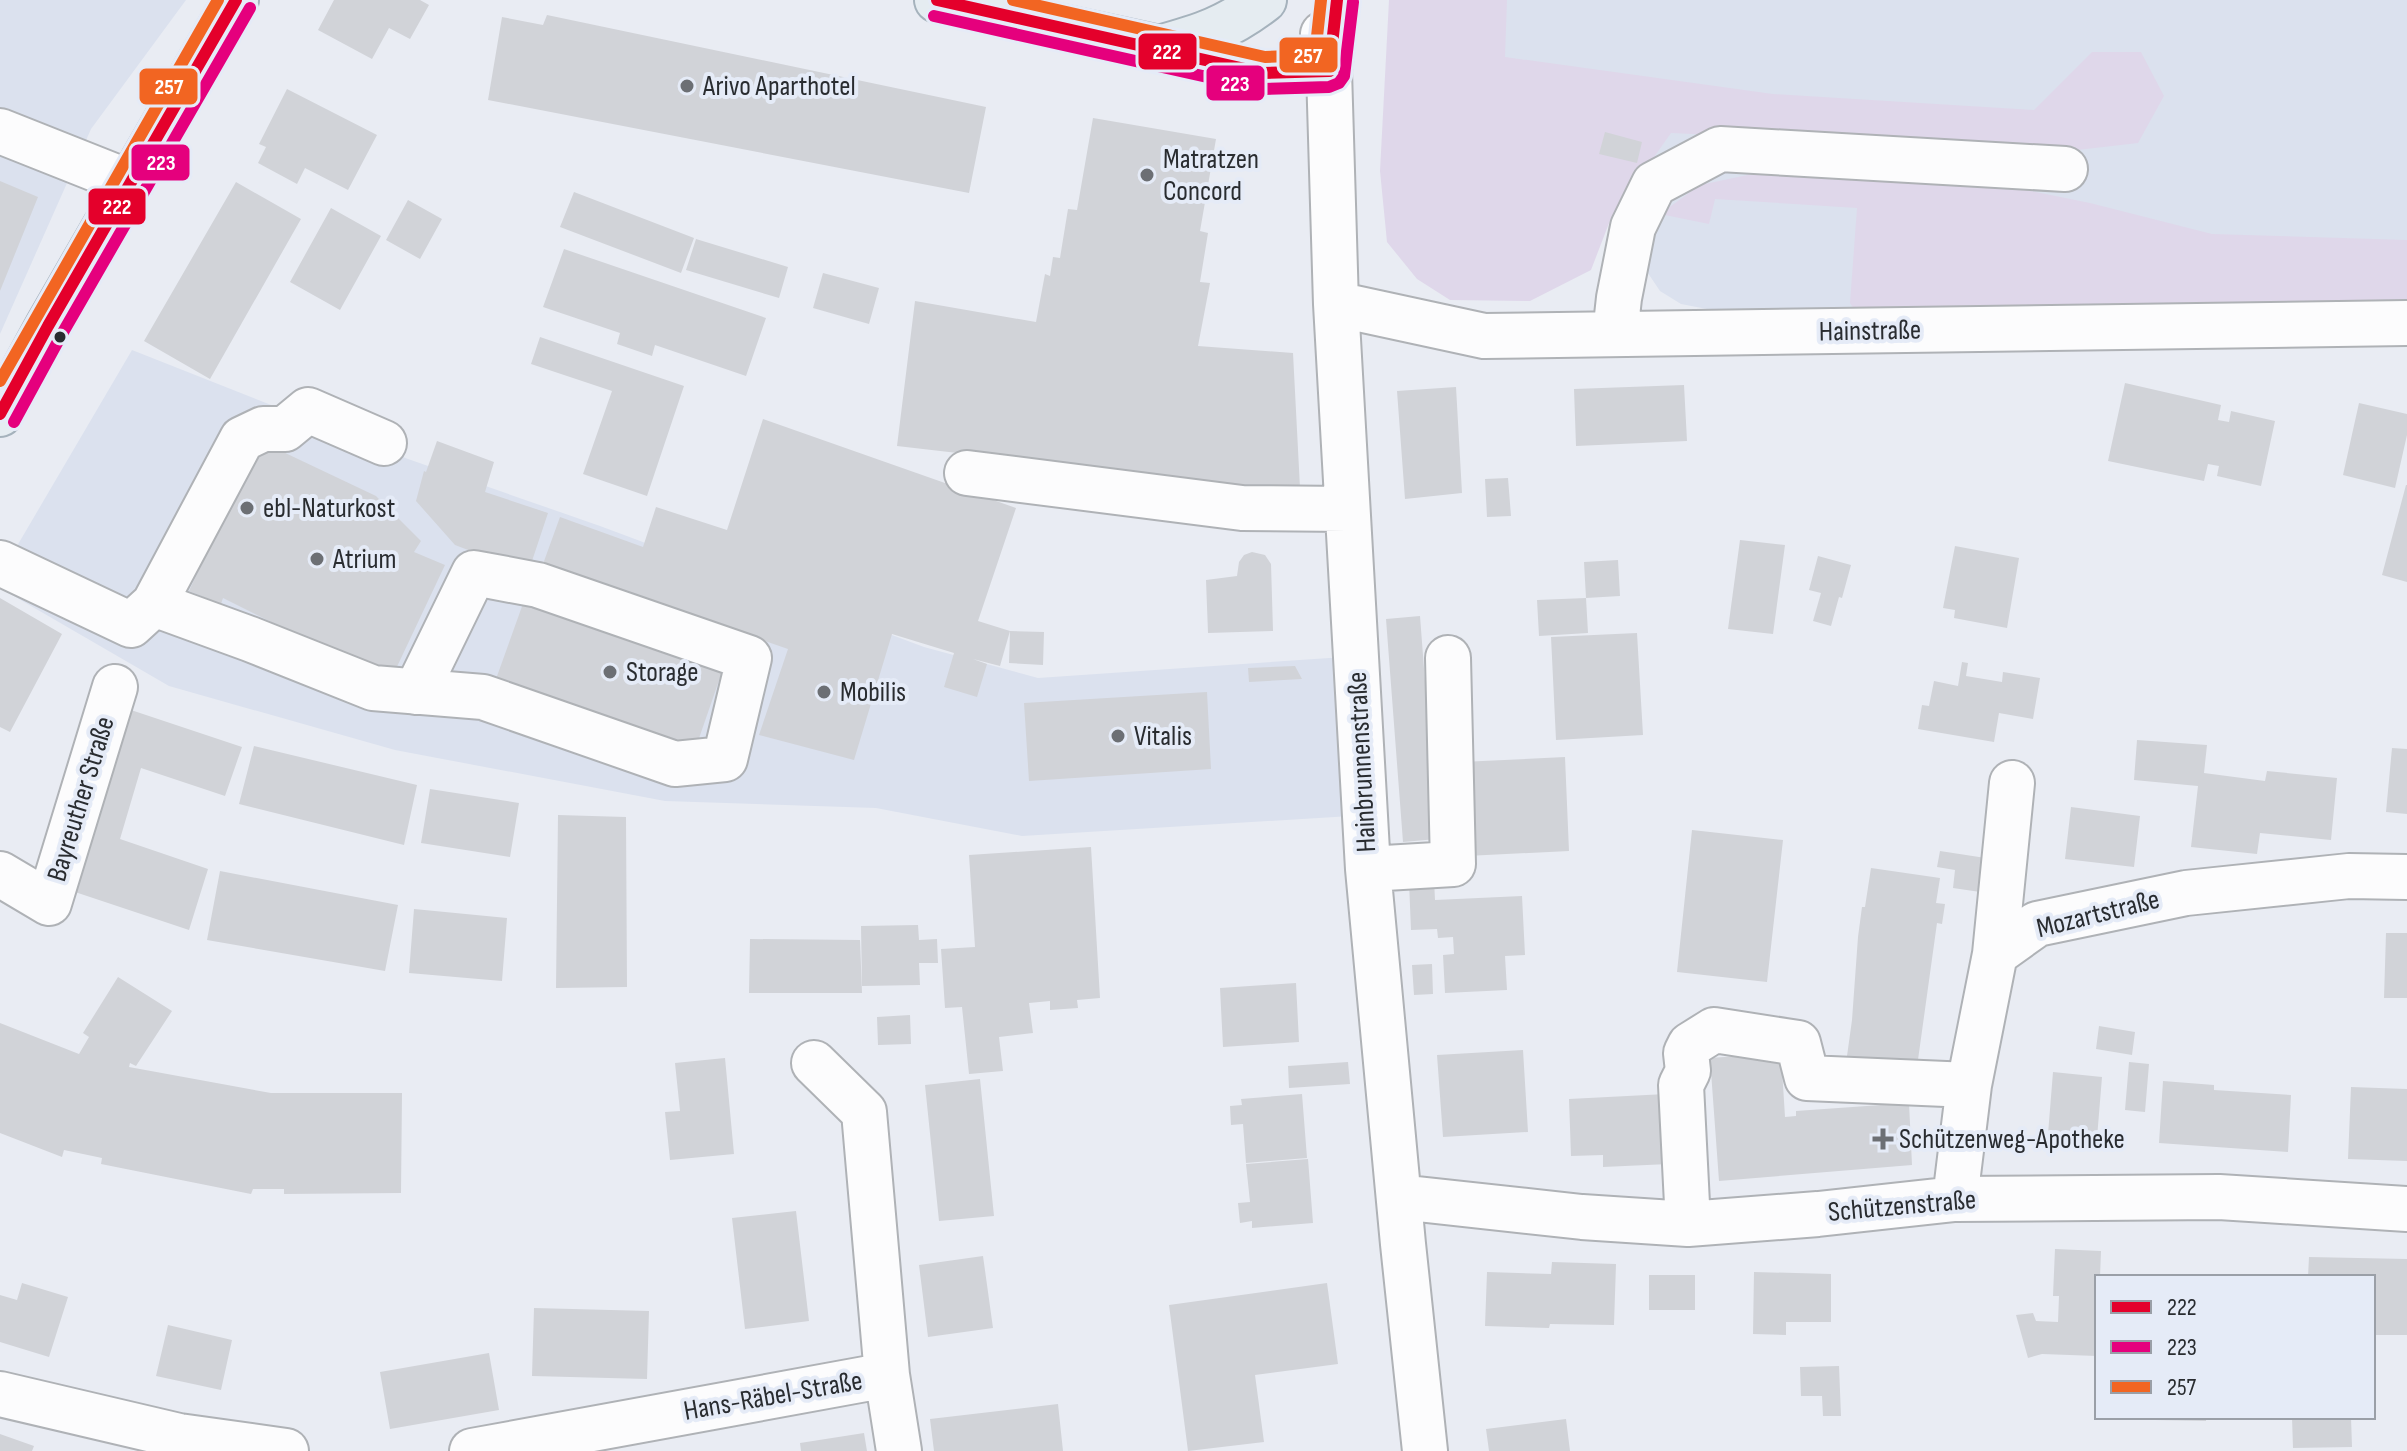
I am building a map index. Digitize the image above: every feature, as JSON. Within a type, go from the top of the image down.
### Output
[{"type":"main road","points":[[0,414],[236,0]]},
{"type":"main road","points":[[937,0],[1263,73],[1329,71],[1337,0]]},
{"type":"main road","points":[[1159,48],[1204,36],[1240,19],[1264,0]]},
{"type":"street","points":[[1319,0],[1329,71]]},
{"type":"street","name":"Hainbrunnenstraße","points":[[1329,71],[1336,304],[1368,869],[1425,1451]]},
{"type":"street","points":[[0,131],[131,183]]},
{"type":"street","points":[[1615,334],[1633,227],[1654,184],[1720,149],[2065,169]]},
{"type":"street","name":"Hainstraße","points":[[1336,304],[1484,336],[2407,323]]},
{"type":"street","points":[[0,563],[131,625],[154,604],[242,439],[263,429],[285,429],[308,410],[384,443]]},
{"type":"street","points":[[967,473],[1242,508],[1347,509]]},
{"type":"street","points":[[154,604],[373,688],[416,692],[483,697],[675,764],[725,759],[749,658],[538,585],[474,573],[416,692]]},
{"type":"street","points":[[1368,869],[1453,864],[1448,658]]},
{"type":"street","name":"Bayreuther Straße","points":[[0,874],[49,903],[115,687]]},
{"type":"street","points":[[1955,1199],[1969,1085],[1995,954],[2012,783]]},
{"type":"street","name":"Mozartstraße","points":[[1995,954],[2037,924],[2186,893],[2349,876],[2407,877]]},
{"type":"street","points":[[1688,1224],[1681,1085],[1688,1071],[1686,1053],[1690,1045],[1714,1030],[1798,1043],[1807,1078],[1969,1085]]},
{"type":"street","name":"Hans-Räbel-Straße","points":[[472,1451],[887,1375],[864,1112],[814,1063]]},
{"type":"street","name":"Schützenstraße","points":[[1399,1197],[1582,1217],[1688,1224],[1955,1199],[2219,1197],[2407,1209]]},
{"type":"street","points":[[887,1375],[899,1451]]},
{"type":"street","points":[[0,1394],[179,1436],[286,1451]]},
{"type":"shaded area","points":[[0,0],[186,0],[91,129],[0,334]]},
{"type":"shaded area","points":[[1389,0],[2407,0],[2407,308],[2056,315],[1707,309],[1681,304],[1660,291],[1611,218]]},
{"type":"shaded area","points":[[1389,0],[1507,0],[1505,57],[1773,94],[2034,110],[2092,52],[2141,52],[2164,96],[2138,143],[2060,152],[1671,133],[1611,218],[1591,270],[1530,301],[1450,300],[1417,279],[1387,242],[1380,171]]},
{"type":"shaded area","points":[[1805,163],[1918,168],[2090,203],[2212,234],[2407,240],[2407,308],[1856,312],[1850,303],[1857,208],[1715,199],[1709,224],[1660,214],[1700,185]]},
{"type":"shaded area","points":[[132,350],[408,459],[600,526],[924,647],[1038,678],[1344,657],[1351,816],[1022,836],[876,808],[665,801],[395,750],[169,686],[0,588],[0,575]]},
{"type":"building","points":[[334,0],[420,0],[429,5],[410,39],[389,28],[372,59],[318,30]]},
{"type":"building","points":[[547,15],[986,107],[969,193],[488,100],[502,17],[543,25]]},
{"type":"building","points":[[287,89],[377,135],[348,190],[305,168],[297,184],[258,163],[266,147],[259,144]]},
{"type":"building","points":[[1093,118],[1216,139],[1200,231],[1208,233],[1200,282],[1210,283],[1198,346],[1293,353],[1300,488],[1245,491],[1245,486],[897,446],[915,301],[1036,322],[1045,274],[1050,276],[1053,257],[1060,258],[1068,209],[1077,210]]},
{"type":"building","points":[[1605,132],[1642,142],[1637,163],[1599,154]]},
{"type":"building","points":[[0,181],[38,197],[0,291]]},
{"type":"building","points":[[236,182],[301,219],[210,379],[144,341]]},
{"type":"building","points":[[574,192],[694,238],[681,273],[560,227]]},
{"type":"building","points":[[408,200],[442,219],[420,259],[386,240]]},
{"type":"building","points":[[331,208],[381,236],[340,310],[290,282]]},
{"type":"building","points":[[696,239],[788,267],[779,298],[686,270]]},
{"type":"building","points":[[564,249],[766,318],[746,376],[655,345],[652,356],[617,344],[620,333],[543,307]]},
{"type":"building","points":[[823,273],[879,288],[869,324],[813,308]]},
{"type":"building","points":[[540,337],[684,386],[647,496],[583,474],[612,391],[531,364]]},
{"type":"building","points":[[2125,383],[2221,405],[2218,420],[2229,422],[2231,411],[2275,421],[2261,486],[2217,476],[2219,466],[2208,464],[2204,481],[2108,461]]},
{"type":"building","points":[[1684,385],[1687,441],[1576,446],[1574,389]]},
{"type":"building","points":[[1456,387],[1462,493],[1405,499],[1397,391]]},
{"type":"building","points":[[2359,403],[2407,414],[2407,435],[2395,488],[2343,475]]},
{"type":"building","points":[[763,419],[1016,508],[978,621],[1010,631],[1000,666],[973,659],[987,664],[977,697],[944,687],[954,653],[892,634],[854,760],[759,735],[788,649],[543,564],[560,517],[643,547],[656,507],[727,530]]},
{"type":"building","name":"Atrium","points":[[260,441],[376,496],[421,541],[414,552],[445,565],[394,673],[368,661],[363,668],[223,598],[221,604],[189,591]]},
{"type":"building","points":[[437,441],[494,462],[485,492],[548,513],[528,573],[455,545],[416,501]]},
{"type":"building","points":[[1508,478],[1511,516],[1487,517],[1485,479]]},
{"type":"building","points":[[2407,485],[2407,582],[2382,575]]},
{"type":"building","points":[[1740,540],[1785,545],[1773,634],[1728,629]]},
{"type":"building","points":[[1955,546],[2019,558],[2007,628],[1954,618],[1955,610],[1943,608]]},
{"type":"building","points":[[1252,552],[1265,555],[1271,564],[1273,631],[1208,633],[1206,580],[1237,576],[1239,562],[1244,555]]},
{"type":"building","points":[[1818,556],[1851,565],[1831,626],[1813,621],[1821,593],[1809,590]]},
{"type":"building","points":[[1618,560],[1620,596],[1586,598],[1584,562]]},
{"type":"building","points":[[0,598],[62,634],[10,732],[0,727]]},
{"type":"building","name":"Storage","points":[[525,598],[724,666],[696,747],[496,679]]},
{"type":"building","points":[[1586,598],[1588,633],[1539,636],[1537,600]]},
{"type":"building","points":[[1420,616],[1437,839],[1403,842],[1386,619]]},
{"type":"building","points":[[1010,631],[1044,632],[1043,665],[1009,663]]},
{"type":"building","points":[[1637,633],[1643,735],[1556,740],[1551,637]]},
{"type":"building","points":[[1962,662],[1968,663],[1966,676],[2002,682],[2003,672],[2040,678],[2033,719],[1999,713],[1994,742],[1918,729],[1922,705],[1929,706],[1934,681],[1958,686]]},
{"type":"building","points":[[1295,666],[1302,679],[1249,682],[1248,668]]},
{"type":"building","name":"Vitalis","points":[[1207,692],[1211,769],[1029,781],[1024,703]]},
{"type":"building","points":[[122,707],[242,747],[225,796],[141,768],[120,839],[208,869],[189,930],[66,889]]},
{"type":"building","points":[[2137,740],[2207,745],[2204,773],[2265,781],[2267,771],[2337,778],[2331,840],[2260,833],[2257,854],[2191,847],[2198,786],[2134,780]]},
{"type":"building","points":[[254,746],[417,785],[404,845],[239,804]]},
{"type":"building","points":[[2392,748],[2407,749],[2407,814],[2386,812]]},
{"type":"building","points":[[1565,757],[1569,851],[1466,856],[1461,762]]},
{"type":"building","points":[[430,789],[519,803],[510,857],[421,843]]},
{"type":"building","points":[[2071,807],[2140,816],[2134,867],[2065,859]]},
{"type":"building","points":[[558,815],[626,817],[627,987],[556,988]]},
{"type":"building","points":[[1692,830],[1783,840],[1767,982],[1677,972]]},
{"type":"building","points":[[1091,847],[1100,998],[1077,1000],[1078,1008],[1050,1010],[1050,1001],[1029,1003],[1033,1033],[999,1037],[1003,1071],[969,1074],[962,1007],[945,1008],[941,949],[975,947],[969,855]]},
{"type":"building","points":[[1940,851],[1992,859],[1987,893],[1953,888],[1955,870],[1937,867]]},
{"type":"building","points":[[1871,868],[1940,878],[1936,903],[1945,904],[1942,924],[1937,923],[1917,1067],[1847,1056],[1858,937]]},
{"type":"building","points":[[220,871],[398,905],[385,971],[207,940]]},
{"type":"building","points":[[1434,880],[1435,900],[1522,896],[1525,955],[1505,956],[1507,990],[1445,993],[1443,955],[1454,954],[1453,937],[1438,938],[1437,929],[1411,930],[1409,882]]},
{"type":"building","points":[[414,909],[507,918],[502,981],[409,973]]},
{"type":"building","points":[[918,925],[919,940],[937,939],[938,963],[919,963],[920,985],[862,986],[861,926]]},
{"type":"building","points":[[2386,933],[2407,933],[2407,998],[2384,998]]},
{"type":"building","points":[[750,939],[860,940],[862,993],[749,993]]},
{"type":"building","points":[[1432,964],[1433,994],[1414,995],[1412,965]]},
{"type":"building","points":[[118,977],[172,1011],[136,1066],[130,1063],[129,1067],[271,1093],[402,1093],[401,1193],[284,1194],[284,1189],[253,1189],[251,1194],[101,1164],[102,1158],[64,1150],[62,1157],[0,1133],[0,1023],[79,1054],[89,1037],[83,1033]]},
{"type":"building","points":[[1296,983],[1299,1042],[1223,1047],[1220,988]]},
{"type":"building","points":[[910,1015],[911,1044],[878,1045],[877,1017]]},
{"type":"building","points":[[2099,1026],[2135,1032],[2132,1055],[2096,1049]]},
{"type":"building","points":[[1523,1050],[1528,1132],[1443,1137],[1437,1055]]},
{"type":"building","points":[[1781,1053],[1785,1117],[1796,1116],[1796,1111],[1909,1103],[1912,1165],[1719,1181],[1710,1058]]},
{"type":"building","points":[[725,1058],[734,1154],[670,1160],[665,1112],[680,1111],[675,1063]]},
{"type":"building","points":[[1348,1062],[1350,1084],[1289,1088],[1288,1066]]},
{"type":"building","points":[[2129,1062],[2149,1064],[2145,1112],[2125,1110]]},
{"type":"building","points":[[2053,1072],[2102,1077],[2097,1138],[2048,1134]]},
{"type":"building","points":[[980,1079],[994,1216],[939,1221],[925,1085]]},
{"type":"building","points":[[2163,1081],[2214,1085],[2214,1090],[2291,1095],[2288,1152],[2159,1143]]},
{"type":"building","points":[[2351,1087],[2407,1089],[2407,1161],[2348,1159]]},
{"type":"building","points":[[1302,1094],[1307,1158],[1246,1163],[1243,1124],[1231,1125],[1230,1106],[1242,1105],[1241,1099]]},
{"type":"building","points":[[1666,1094],[1669,1164],[1603,1167],[1603,1155],[1571,1156],[1569,1099]]},
{"type":"building","points":[[1308,1159],[1313,1223],[1252,1228],[1252,1221],[1240,1223],[1238,1203],[1250,1202],[1246,1164]]},
{"type":"building","points":[[796,1211],[809,1321],[745,1329],[732,1218]]},
{"type":"building","points":[[2055,1249],[2101,1251],[2100,1275],[2095,1275],[2095,1356],[2042,1354],[2028,1358],[2016,1315],[2033,1313],[2036,1321],[2058,1322],[2059,1296],[2053,1296]]},
{"type":"building","points":[[983,1256],[993,1328],[928,1337],[919,1265]]},
{"type":"building","points":[[2309,1257],[2407,1259],[2407,1335],[2375,1335],[2375,1275],[2308,1275]]},
{"type":"building","points":[[1552,1262],[1616,1264],[1614,1325],[1550,1324],[1549,1328],[1485,1326],[1487,1272],[1551,1274]]},
{"type":"building","points":[[1754,1272],[1831,1274],[1831,1322],[1786,1322],[1786,1335],[1753,1334]]},
{"type":"building","points":[[1649,1275],[1695,1275],[1695,1310],[1649,1310]]},
{"type":"building","points":[[22,1283],[68,1297],[49,1357],[0,1342],[0,1295],[17,1300]]},
{"type":"building","points":[[1327,1283],[1338,1364],[1255,1375],[1264,1442],[1188,1451],[1169,1305]]},
{"type":"building","points":[[534,1308],[649,1311],[647,1379],[532,1376]]},
{"type":"building","points":[[168,1325],[232,1340],[221,1390],[156,1376]]},
{"type":"building","points":[[489,1353],[499,1410],[390,1429],[380,1372]]},
{"type":"building","points":[[1839,1366],[1841,1416],[1823,1416],[1822,1396],[1801,1396],[1800,1367]]},
{"type":"building","points":[[1058,1404],[1063,1451],[934,1451],[930,1419]]},
{"type":"building","points":[[1566,1419],[1570,1451],[1489,1451],[1486,1429]]},
{"type":"building","points":[[2206,1419],[2206,1421],[2155,1420]]},
{"type":"building","points":[[2292,1419],[2351,1419],[2352,1447],[2293,1448]]},
{"type":"building","points":[[864,1433],[867,1451],[801,1451],[800,1443]]},
{"type":"building","points":[[0,1434],[34,1446],[32,1451],[0,1451]]},
{"type":"transit line","name":"257","points":[[0,381],[218,0]]},
{"type":"transit line","name":"222","points":[[0,414],[236,0]]},
{"type":"transit line","name":"222","points":[[937,0],[1263,73],[1329,71],[1337,0]]},
{"type":"transit line","name":"257","points":[[1013,0],[1265,57],[1315,55],[1321,0]]},
{"type":"transit line","name":"223","points":[[934,16],[1261,89],[1329,87],[1339,83],[1344,76],[1353,2]]},
{"type":"transit line","name":"223","points":[[14,422],[250,8]]},
{"type":"place","name":"Arivo Aparthotel","points":[[687,86]]},
{"type":"place","name":"Matratzen Concord","points":[[1147,175]]},
{"type":"place","name":"ebl-Naturkost","points":[[247,508]]},
{"type":"place","name":"Atrium","points":[[317,559]]},
{"type":"place","name":"Storage","points":[[610,672]]},
{"type":"place","name":"Mobilis","points":[[824,692]]},
{"type":"place","name":"Vitalis","points":[[1118,736]]},
{"type":"place","name":"Schützenweg-Apotheke","points":[[1883,1139]]}]
